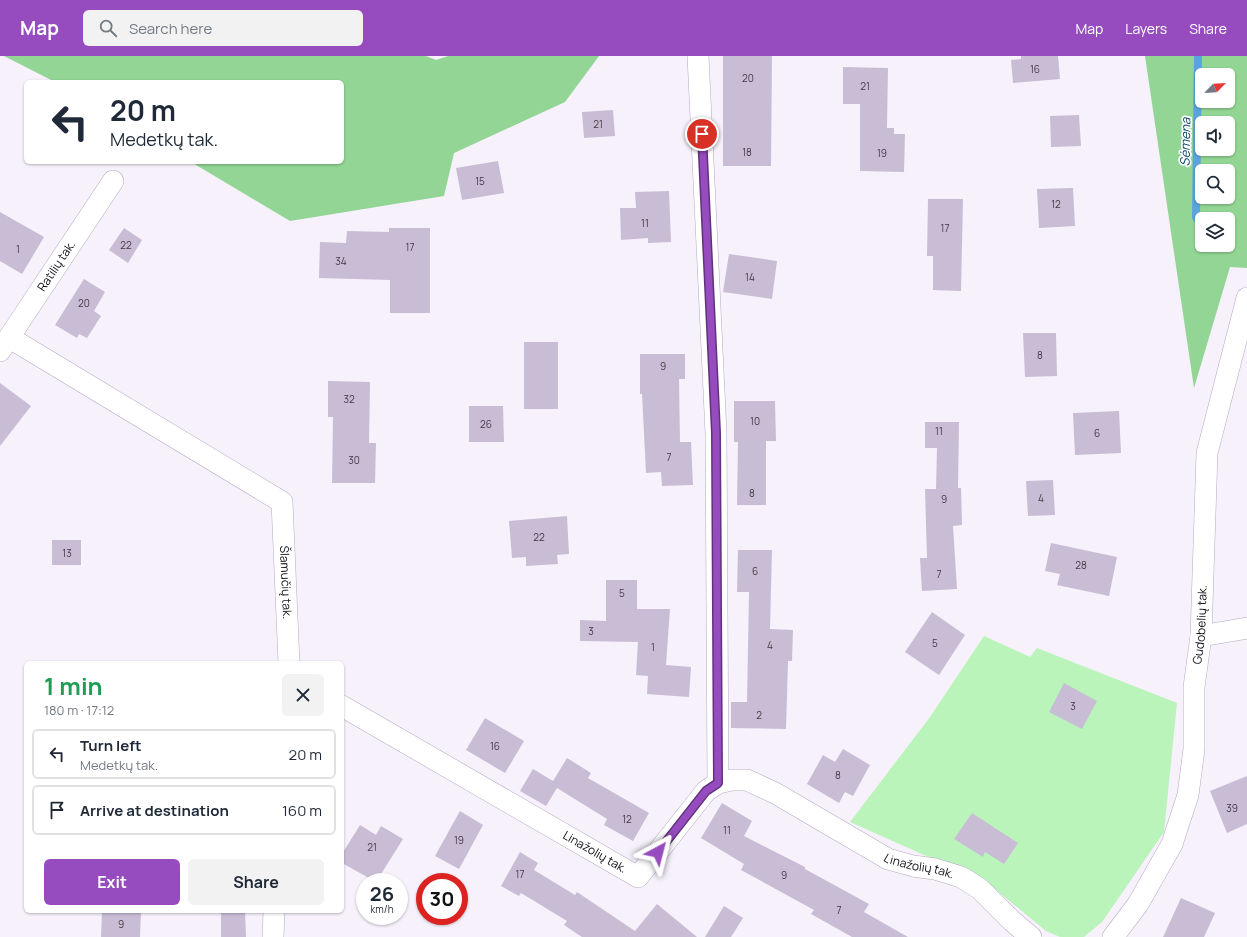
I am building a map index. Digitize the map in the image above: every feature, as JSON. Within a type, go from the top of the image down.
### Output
[{"type":"street","points":[[698,56],[716,433],[718,783]]},
{"type":"street","name":"Ratilių tak.","points":[[5,344],[113,181]]},
{"type":"street","name":"Gudobelių tak.","points":[[1112,937],[1138,904],[1172,844],[1188,795],[1194,748],[1194,687],[1201,636],[1207,453],[1247,298]]},
{"type":"street","name":"Šlamučių tak.","points":[[5,344],[282,502],[289,661]]},
{"type":"street","points":[[1201,636],[1247,628]]},
{"type":"street","name":"Linažolių tak.","points":[[344,707],[638,877],[706,791],[718,783],[732,780],[747,780],[775,793],[888,859],[913,866],[935,869],[961,877],[980,889],[1012,921],[1031,937]]},
{"type":"street","points":[[273,937],[274,913]]},
{"type":"green space","points":[[4,56],[426,56],[436,60],[448,56],[599,56],[565,102],[454,153],[444,196],[290,221],[194,164],[344,164],[344,80],[51,80]]},
{"type":"green space","points":[[1145,56],[1247,56],[1247,268],[1230,267],[1194,388]]},
{"type":"green space","points":[[984,636],[1030,657],[1037,648],[1177,703],[1164,832],[1102,922],[1084,937],[1060,937],[1046,931],[989,884],[850,822],[930,717]]},
{"type":"building","points":[[723,56],[772,56],[771,166],[723,166]]},
{"type":"building","points":[[1021,56],[1058,56],[1060,79],[1013,83],[1011,60],[1021,59]]},
{"type":"building","points":[[843,67],[888,68],[887,128],[894,128],[894,134],[905,134],[904,172],[860,171],[860,104],[843,104]]},
{"type":"building","points":[[613,110],[615,136],[584,138],[582,112]]},
{"type":"building","points":[[1079,115],[1081,146],[1051,147],[1050,116]]},
{"type":"building","points":[[498,161],[504,193],[462,200],[456,168]]},
{"type":"building","points":[[1073,188],[1075,226],[1039,228],[1037,189]]},
{"type":"building","points":[[669,191],[671,242],[648,243],[648,238],[621,240],[620,208],[636,208],[635,192]]},
{"type":"building","points":[[928,199],[963,199],[961,291],[933,290],[933,256],[927,256]]},
{"type":"building","points":[[0,212],[44,237],[22,274],[0,261]]},
{"type":"building","points":[[124,228],[142,240],[128,263],[109,250]]},
{"type":"building","points":[[389,228],[430,228],[430,313],[390,313],[390,280],[319,278],[320,242],[346,243],[347,231],[389,232]]},
{"type":"building","points":[[729,254],[777,261],[772,299],[723,292]]},
{"type":"building","points":[[84,279],[105,292],[94,311],[101,316],[87,338],[79,334],[77,338],[55,325]]},
{"type":"building","points":[[1023,333],[1056,333],[1057,376],[1025,377]]},
{"type":"building","points":[[524,342],[558,342],[558,409],[524,409]]},
{"type":"building","points":[[640,354],[685,354],[685,379],[679,379],[680,442],[691,442],[693,485],[662,486],[661,472],[646,473],[642,394],[640,394]]},
{"type":"building","points":[[328,381],[370,382],[369,443],[376,443],[375,483],[332,483],[333,417],[328,417]]},
{"type":"building","points":[[0,383],[31,406],[0,446]]},
{"type":"building","points":[[734,401],[775,401],[776,441],[766,441],[766,505],[737,505],[738,442],[734,442]]},
{"type":"building","points":[[469,406],[503,406],[504,442],[469,442]]},
{"type":"building","points":[[1119,411],[1121,453],[1075,455],[1073,413]]},
{"type":"building","points":[[925,422],[959,422],[958,488],[961,488],[962,525],[953,526],[957,589],[922,591],[920,558],[927,558],[925,489],[936,489],[937,448],[925,448]]},
{"type":"building","points":[[1053,480],[1055,515],[1028,516],[1026,481]]},
{"type":"building","points":[[567,516],[569,554],[557,555],[558,564],[526,566],[526,557],[512,558],[509,521]]},
{"type":"building","points":[[52,540],[81,540],[81,565],[52,565]]},
{"type":"building","points":[[1051,543],[1117,557],[1109,596],[1057,585],[1060,574],[1045,571]]},
{"type":"building","points":[[738,550],[772,550],[770,629],[793,630],[792,661],[788,661],[786,729],[731,728],[731,702],[747,702],[749,592],[737,592]]},
{"type":"building","points":[[606,580],[637,580],[637,609],[670,609],[666,665],[691,667],[689,697],[647,694],[648,676],[636,675],[638,642],[580,641],[580,620],[606,621]]},
{"type":"building","points":[[932,612],[965,635],[939,675],[905,652]]},
{"type":"building","points":[[1064,683],[1097,701],[1082,729],[1049,712]]},
{"type":"building","points":[[485,718],[524,741],[505,773],[466,750]]},
{"type":"building","points":[[843,749],[870,765],[853,796],[845,792],[839,803],[807,784],[823,755],[835,762]]},
{"type":"building","points":[[567,758],[591,773],[588,778],[649,813],[633,841],[604,825],[607,819],[557,788],[546,806],[520,791],[533,769],[553,781]]},
{"type":"building","points":[[1247,776],[1247,824],[1227,833],[1210,791]]},
{"type":"building","points":[[722,803],[752,821],[744,836],[805,867],[805,869],[869,904],[864,912],[908,937],[852,937],[811,914],[814,910],[741,870],[744,864],[701,838]]},
{"type":"building","points":[[460,811],[483,825],[459,869],[435,856]]},
{"type":"building","points":[[972,813],[1018,843],[1004,864],[985,852],[983,857],[954,839]]},
{"type":"building","points":[[360,825],[376,835],[381,826],[403,839],[382,873],[360,873],[344,864],[344,851]]},
{"type":"building","points":[[520,852],[538,863],[534,870],[575,895],[577,892],[635,931],[657,904],[697,937],[582,937],[564,925],[567,921],[521,893],[519,896],[501,886]]},
{"type":"building","points":[[1181,898],[1215,913],[1204,937],[1163,937]]},
{"type":"building","points":[[724,906],[743,918],[731,937],[705,937]]},
{"type":"building","points":[[102,913],[141,913],[140,937],[101,937]]},
{"type":"building","points":[[221,913],[245,913],[246,937],[221,937]]},
{"type":"waterway","name":"Sėmena","points":[[1196,212],[1198,56]]},
{"type":"route","points":[[658,852],[706,791],[718,783],[716,433],[702,134]]}]
